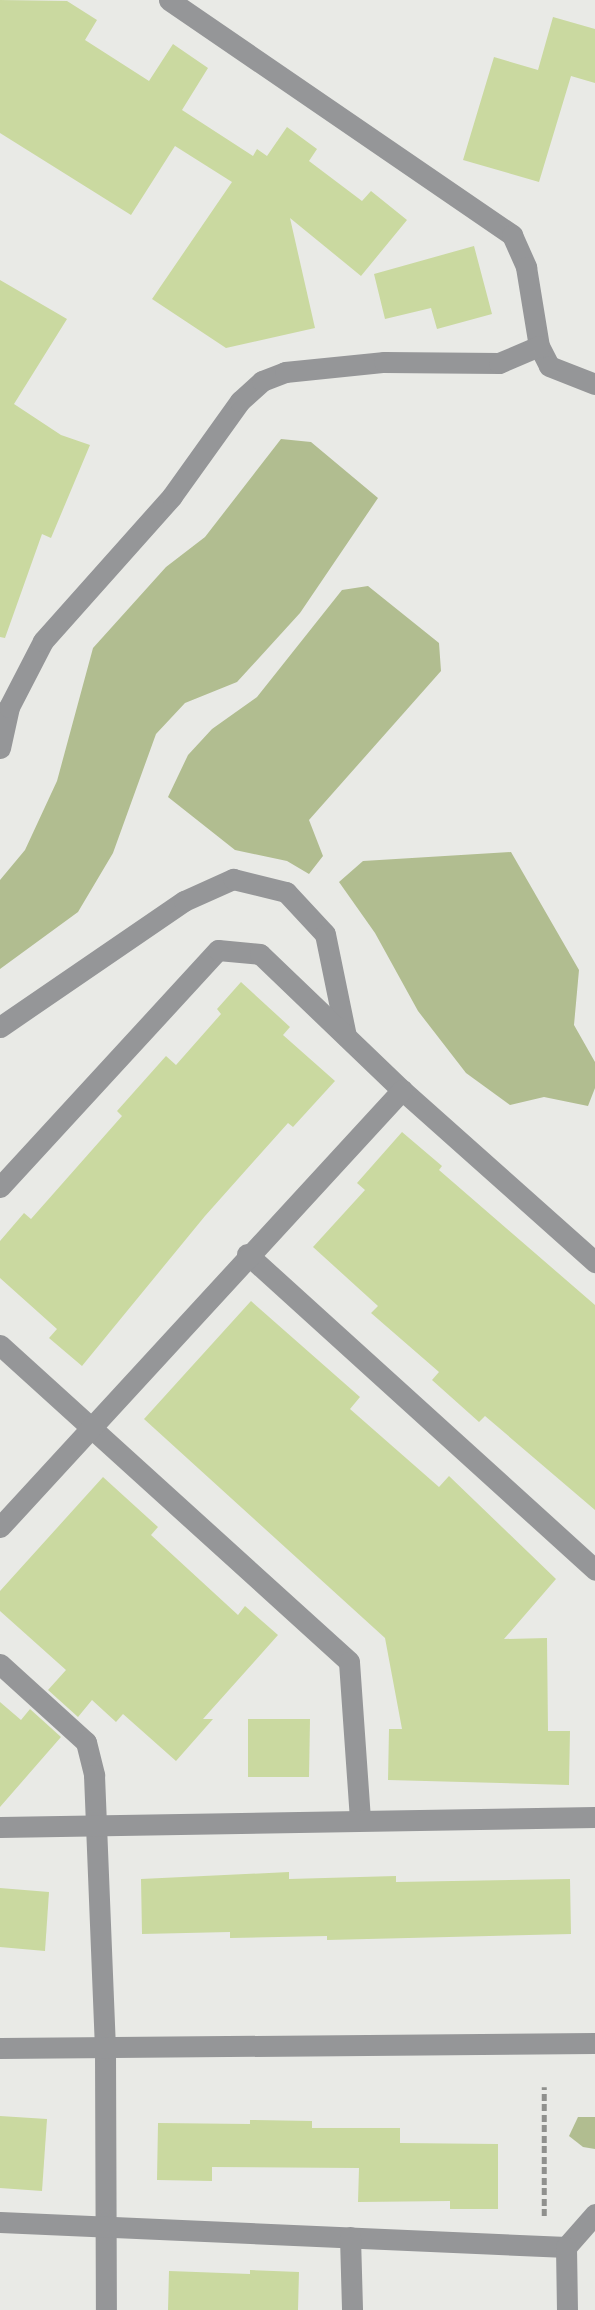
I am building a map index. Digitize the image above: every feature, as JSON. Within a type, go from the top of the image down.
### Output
[{"type":"street","points":[[169,0],[512,235],[526,267],[539,346],[549,366],[595,384]]},
{"type":"street","points":[[0,748],[9,707],[43,641],[172,496],[240,401],[262,381],[285,372],[384,362],[499,363],[539,346]]},
{"type":"street","points":[[0,1027],[184,901],[233,880],[286,891],[325,934],[346,1036]]},
{"type":"street","points":[[0,1187],[218,950],[260,954],[402,1090],[595,1262]]},
{"type":"street","points":[[0,1527],[247,1254],[402,1090]]},
{"type":"street","points":[[247,1254],[595,1570]]},
{"type":"street","points":[[0,1345],[349,1662],[360,1820]]},
{"type":"street","points":[[0,1664],[86,1742],[94,1775],[105,2050],[107,2310]]},
{"type":"street","points":[[0,1827],[97,1828],[360,1820],[595,1817]]},
{"type":"street","points":[[0,2048],[105,2050],[595,2043]]},
{"type":"street","points":[[567,2310],[566,2247],[595,2214]]},
{"type":"street","points":[[0,2222],[105,2224],[566,2247]]},
{"type":"street","points":[[350,2236],[352,2310]]},
{"type":"path","points":[[544,2087],[544,2246]]},
{"type":"green space","points":[[281,439],[311,442],[378,498],[300,613],[237,682],[185,703],[156,734],[113,853],[78,912],[0,969],[0,880],[25,850],[57,781],[93,648],[166,567],[205,537]]},
{"type":"green space","points":[[368,586],[439,643],[441,671],[309,820],[323,856],[309,874],[287,861],[235,850],[168,797],[188,755],[212,729],[257,697],[342,590]]},
{"type":"green space","points":[[511,852],[579,970],[574,1025],[595,1062],[595,1088],[588,1106],[544,1097],[510,1105],[466,1073],[418,1011],[375,933],[339,882],[363,861]]},
{"type":"green space","points":[[578,2117],[595,2117],[595,2149],[583,2147],[569,2136]]},
{"type":"building","points":[[0,0],[67,1],[97,20],[85,40],[149,81],[173,44],[208,68],[182,110],[253,156],[257,149],[267,156],[287,127],[317,149],[309,161],[362,201],[371,191],[407,220],[361,276],[290,218],[315,328],[226,348],[152,299],[232,182],[175,146],[131,215],[0,133]]},
{"type":"building","points":[[553,17],[595,29],[595,83],[571,76],[539,182],[463,160],[494,57],[538,70]]},
{"type":"building","points":[[474,246],[492,314],[437,329],[431,308],[385,319],[374,274]]},
{"type":"building","points":[[0,280],[67,319],[14,404],[61,435],[90,445],[51,538],[42,534],[5,638],[0,637]]},
{"type":"building","points":[[241,982],[290,1027],[283,1035],[335,1081],[293,1127],[288,1123],[205,1216],[82,1366],[49,1338],[57,1329],[0,1278],[0,1241],[24,1213],[31,1219],[122,1116],[117,1111],[166,1056],[176,1065],[221,1014],[217,1009]]},
{"type":"building","points":[[402,1132],[442,1166],[439,1170],[595,1305],[595,1510],[485,1416],[479,1422],[432,1380],[439,1372],[371,1313],[378,1306],[313,1247],[365,1190],[357,1183]]},
{"type":"building","points":[[251,1301],[360,1397],[350,1409],[439,1487],[449,1476],[556,1579],[504,1639],[547,1638],[548,1731],[570,1731],[569,1785],[388,1780],[389,1729],[402,1729],[385,1638],[144,1419]]},
{"type":"building","points":[[103,1477],[158,1527],[151,1535],[238,1615],[245,1606],[278,1635],[203,1719],[213,1719],[176,1761],[123,1714],[116,1722],[92,1700],[78,1717],[48,1690],[66,1670],[0,1611],[0,1591]]},
{"type":"building","points":[[0,1702],[21,1720],[30,1709],[61,1737],[0,1807]]},
{"type":"building","points":[[248,1719],[310,1719],[309,1777],[248,1777]]},
{"type":"building","points":[[289,1872],[289,1879],[396,1876],[396,1882],[570,1879],[571,1934],[327,1940],[327,1936],[230,1938],[230,1932],[142,1934],[141,1879]]},
{"type":"building","points":[[0,1888],[49,1892],[45,1951],[0,1947]]},
{"type":"building","points":[[0,2116],[47,2119],[42,2191],[0,2188]]},
{"type":"building","points":[[250,2120],[312,2121],[312,2128],[400,2128],[400,2143],[498,2144],[498,2209],[450,2209],[450,2201],[358,2202],[359,2168],[212,2167],[212,2181],[157,2180],[158,2123],[250,2124]]},
{"type":"building","points":[[250,2270],[299,2272],[298,2310],[168,2310],[169,2271],[250,2274]]}]
